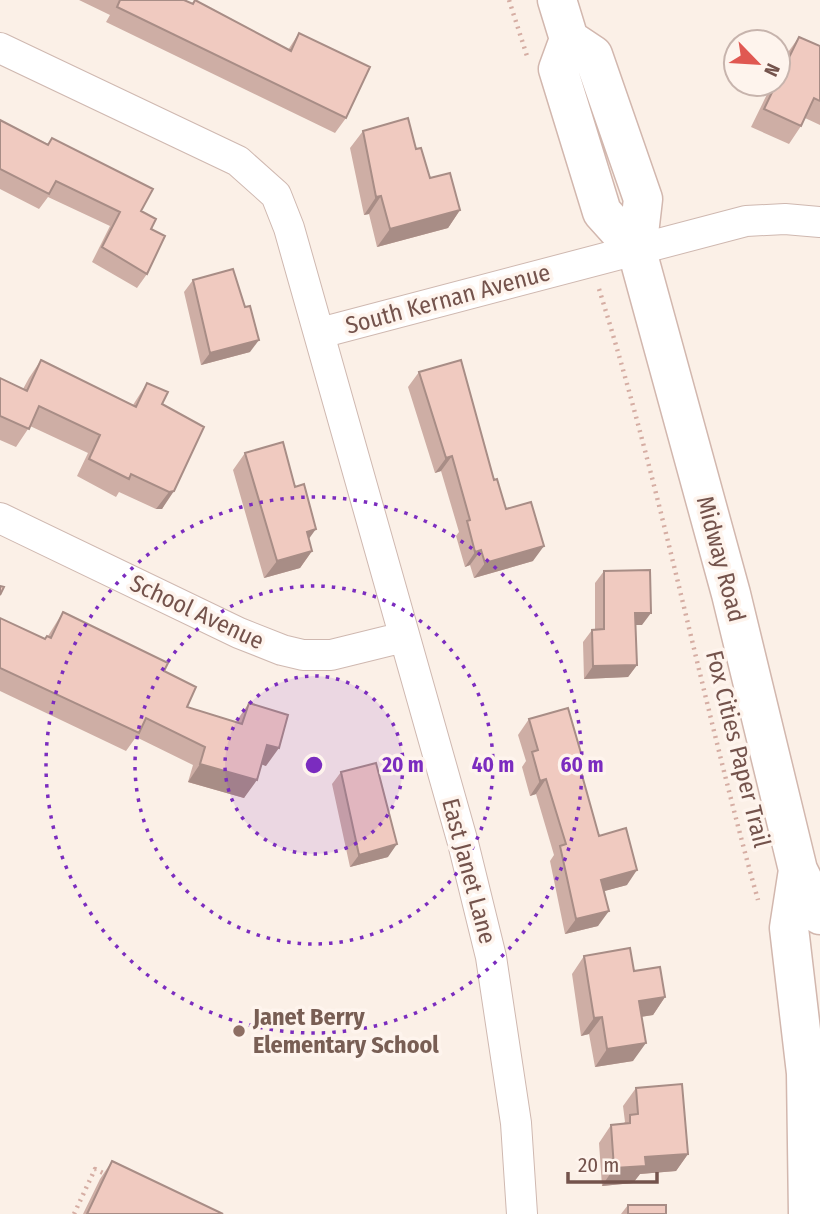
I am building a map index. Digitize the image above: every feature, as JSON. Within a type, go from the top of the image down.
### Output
[{"type":"main road","name":"Midway Road","points":[[557,0],[569,38],[558,69],[602,212],[637,251],[820,915]]},
{"type":"main road","name":"Midway Road","points":[[808,1214],[806,1073],[789,928],[809,868]]},
{"type":"street","name":"South Kernan Avenue","points":[[0,48],[238,161],[261,179],[276,195],[289,228],[320,333],[746,221],[785,219],[820,222]]},
{"type":"street","name":"East Janet Lane","points":[[320,333],[463,843],[491,957],[516,1123],[522,1214]]},
{"type":"street","name":"School Avenue","points":[[0,519],[239,633],[282,650],[303,655],[331,655],[404,637]]},
{"type":"path","name":"Fox Cities Paper Trail","points":[[591,261],[628,383],[734,816],[760,907]]},
{"type":"path","points":[[74,1214],[96,1169],[119,1181]]},
{"type":"building","points":[[120,0],[184,0],[193,4],[195,0],[291,51],[299,33],[370,67],[346,118],[117,7]]},
{"type":"building","points":[[799,37],[820,46],[820,101],[814,98],[801,126],[764,109],[769,98],[792,98],[792,51]]},
{"type":"building","points":[[408,118],[416,149],[421,148],[430,178],[450,173],[460,210],[390,229],[381,196],[376,197],[363,131]]},
{"type":"building","points":[[0,120],[48,145],[52,138],[153,189],[141,211],[156,219],[151,229],[165,236],[147,274],[102,247],[120,212],[56,181],[49,194],[0,169]]},
{"type":"building","points":[[233,269],[245,307],[250,306],[259,340],[210,353],[193,280]]},
{"type":"building","points":[[41,360],[136,407],[147,383],[168,392],[162,404],[204,427],[174,491],[169,492],[131,474],[129,479],[89,459],[100,435],[39,406],[29,429],[0,416],[0,378],[27,391]]},
{"type":"building","points":[[461,360],[494,480],[497,479],[506,509],[531,502],[544,546],[485,563],[481,550],[475,552],[467,521],[470,520],[452,456],[446,458],[419,372]]},
{"type":"building","points":[[283,442],[295,487],[304,484],[316,529],[307,532],[312,551],[277,561],[245,453]]},
{"type":"building","points":[[650,570],[651,613],[635,613],[637,665],[593,666],[592,630],[604,629],[604,571]]},
{"type":"building","points":[[63,612],[168,663],[164,671],[196,687],[187,707],[242,724],[249,703],[288,715],[279,748],[267,745],[257,780],[200,764],[205,747],[146,718],[139,733],[0,668],[0,618],[45,639],[47,636],[51,638]]},
{"type":"building","points":[[568,708],[585,767],[580,768],[599,836],[626,828],[637,870],[601,880],[609,911],[576,919],[560,846],[566,844],[546,779],[540,781],[532,752],[538,750],[529,719]]},
{"type":"building","points":[[376,763],[397,844],[359,855],[341,772]]},
{"type":"building","points":[[630,948],[634,971],[660,967],[665,997],[639,1001],[646,1043],[607,1049],[602,1017],[594,1018],[584,956]]},
{"type":"building","points":[[682,1084],[688,1154],[645,1157],[646,1166],[614,1168],[611,1125],[630,1123],[630,1115],[638,1114],[636,1088]]},
{"type":"building","points":[[112,1161],[223,1214],[87,1214]]},
{"type":"building","points":[[628,1205],[666,1205],[666,1214],[628,1214]]},
{"type":"place","name":"Janet Berry Elementary School","points":[[239,1031]]}]
